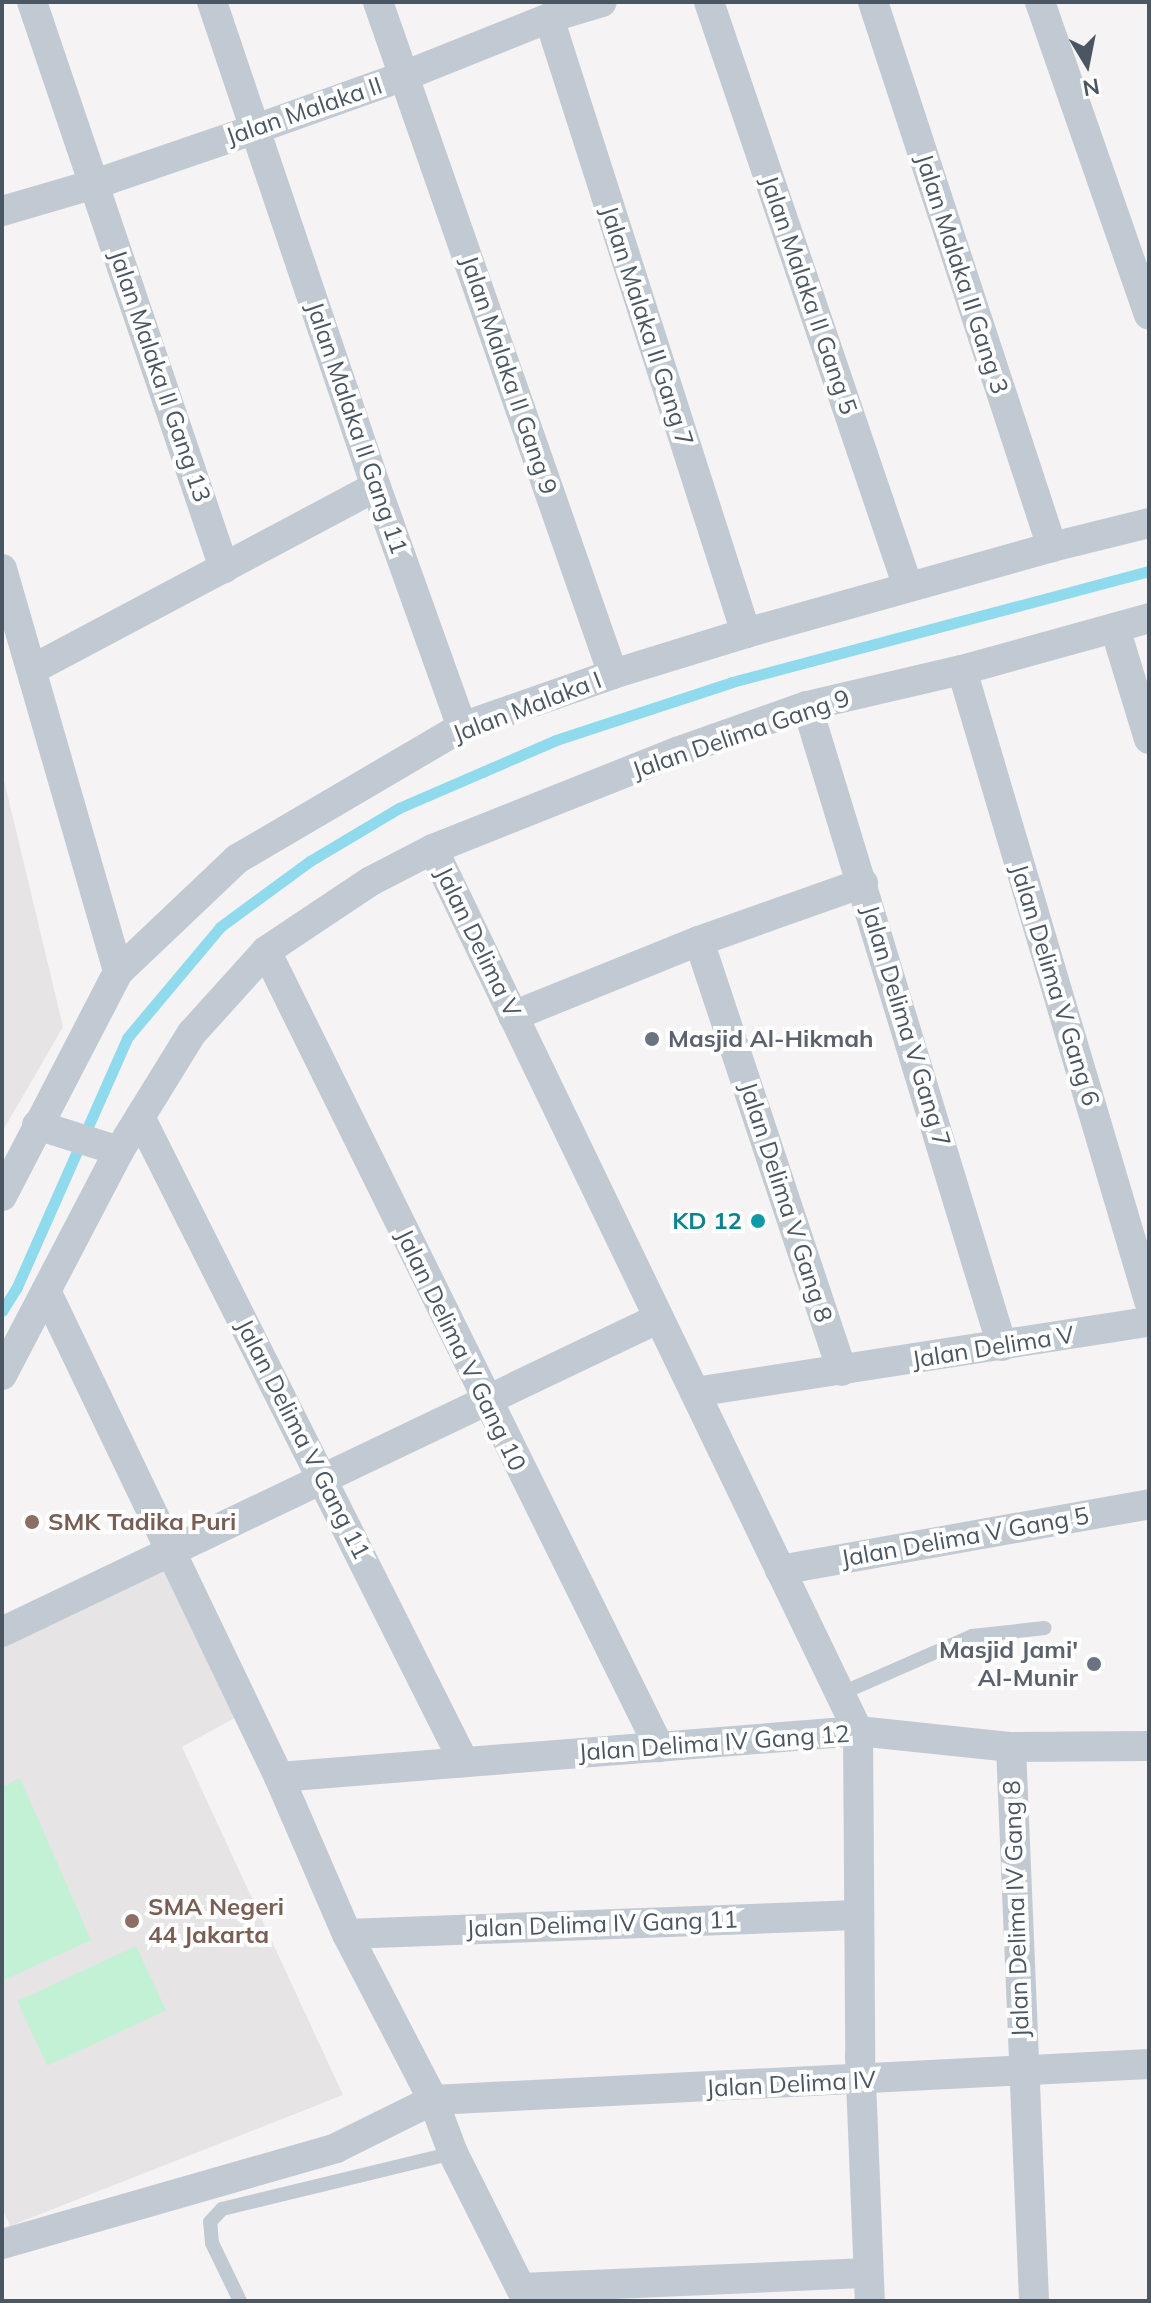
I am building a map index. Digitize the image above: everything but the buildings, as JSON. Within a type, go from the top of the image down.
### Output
[{"type":"street","name":"Jalan Malaka II Gang 13","points":[[32,2],[224,568]]},
{"type":"street","name":"Jalan Malaka II Gang 11","points":[[212,2],[376,487],[462,727]]},
{"type":"street","name":"Jalan Malaka II Gang 9","points":[[378,2],[613,674]]},
{"type":"street","name":"Jalan Malaka II","points":[[2,211],[95,184],[256,129],[404,76],[549,18],[602,2]]},
{"type":"street","name":"Jalan Malaka II Gang 5","points":[[709,2],[908,587]]},
{"type":"street","name":"Jalan Malaka II Gang 3","points":[[873,2],[1052,547]]},
{"type":"street","points":[[1040,2],[1149,315]]},
{"type":"street","name":"Jalan Malaka II Gang 7","points":[[549,18],[746,633]]},
{"type":"street","points":[[33,669],[376,487]]},
{"type":"street","name":"Jalan Malaka I","points":[[2,1196],[11,1156],[41,1127],[118,972],[237,859],[462,727],[613,674],[746,633],[1149,523]]},
{"type":"street","points":[[2,569],[33,669],[99,917],[118,972]]},
{"type":"street","name":"Jalan Delima Gang 9","points":[[433,849],[677,752],[807,706],[962,670],[1149,618]]},
{"type":"street","points":[[1115,628],[1149,739]]},
{"type":"street","name":"Jalan Delima V Gang 6","points":[[962,670],[1149,1301]]},
{"type":"street","name":"Jalan Delima V Gang 7","points":[[807,706],[1002,1346]]},
{"type":"street","name":"Jalan Delima V","points":[[2,1375],[47,1293],[108,1147],[140,1117],[192,1033],[266,951],[371,881],[433,849],[858,1731]]},
{"type":"street","points":[[513,1016],[699,941],[863,883]]},
{"type":"street","name":"Jalan Delima V Gang 8","points":[[699,941],[842,1371]]},
{"type":"street","name":"Jalan Delima V Gang 10","points":[[266,951],[659,1747]]},
{"type":"street","name":"Jalan Delima V Gang 11","points":[[140,1117],[464,1762]]},
{"type":"street","points":[[41,1127],[108,1147]]},
{"type":"street","points":[[47,1293],[279,1777],[347,1934],[433,2100],[453,2153],[524,2295],[869,2287],[860,2081],[858,1731]]},
{"type":"street","points":[[2,1632],[659,1318]]},
{"type":"street","name":"Jalan Delima V","points":[[695,1392],[1149,1322]]},
{"type":"street","name":"Jalan Delima V Gang 5","points":[[780,1570],[1149,1504]]},
{"type":"street","name":"Jalan Delima IV Gang 12","points":[[279,1777],[858,1731],[1011,1747],[1149,1746]]},
{"type":"street","name":"Jalan Delima IV Gang 8","points":[[1011,1747],[1022,2071],[1034,2301]]},
{"type":"street","name":"Jalan Delima IV Gang 11","points":[[347,1934],[858,1915]]},
{"type":"street","name":"Jalan Delima IV","points":[[433,2100],[860,2081],[1149,2064]]},
{"type":"street","points":[[2,2244],[336,2148],[433,2100]]},
{"type":"lane","points":[[840,1694],[972,1636],[1045,1628]]},
{"type":"lane","points":[[240,2301],[212,2243],[210,2222],[222,2209],[453,2153]]},
{"type":"shaded area","points":[[2,772],[63,1027],[2,1132]]},
{"type":"shaded area","name":"SMA Negeri 44 Jakarta","points":[[171,1557],[247,1711],[182,1747],[343,2095],[10,2226],[2,2208],[2,1642]]},
{"type":"green space","points":[[20,1778],[91,1940],[2,1981],[2,1787]]},
{"type":"green space","points":[[136,1946],[166,2010],[47,2066],[17,2001]]},
{"type":"waterway","points":[[2,1311],[16,1289],[127,1038],[220,927],[310,861],[399,808],[556,740],[732,682],[1149,571]]},
{"type":"place","name":"Masjid Al-Hikmah","points":[[652,1039]]},
{"type":"place","name":"KD 12","points":[[758,1221]]},
{"type":"place","name":"SMK Tadika Puri","points":[[32,1522]]},
{"type":"place","name":"Masjid Jami' Al-Munir","points":[[1094,1664]]},
{"type":"place","name":"SMA Negeri 44 Jakarta","points":[[132,1921]]}]
